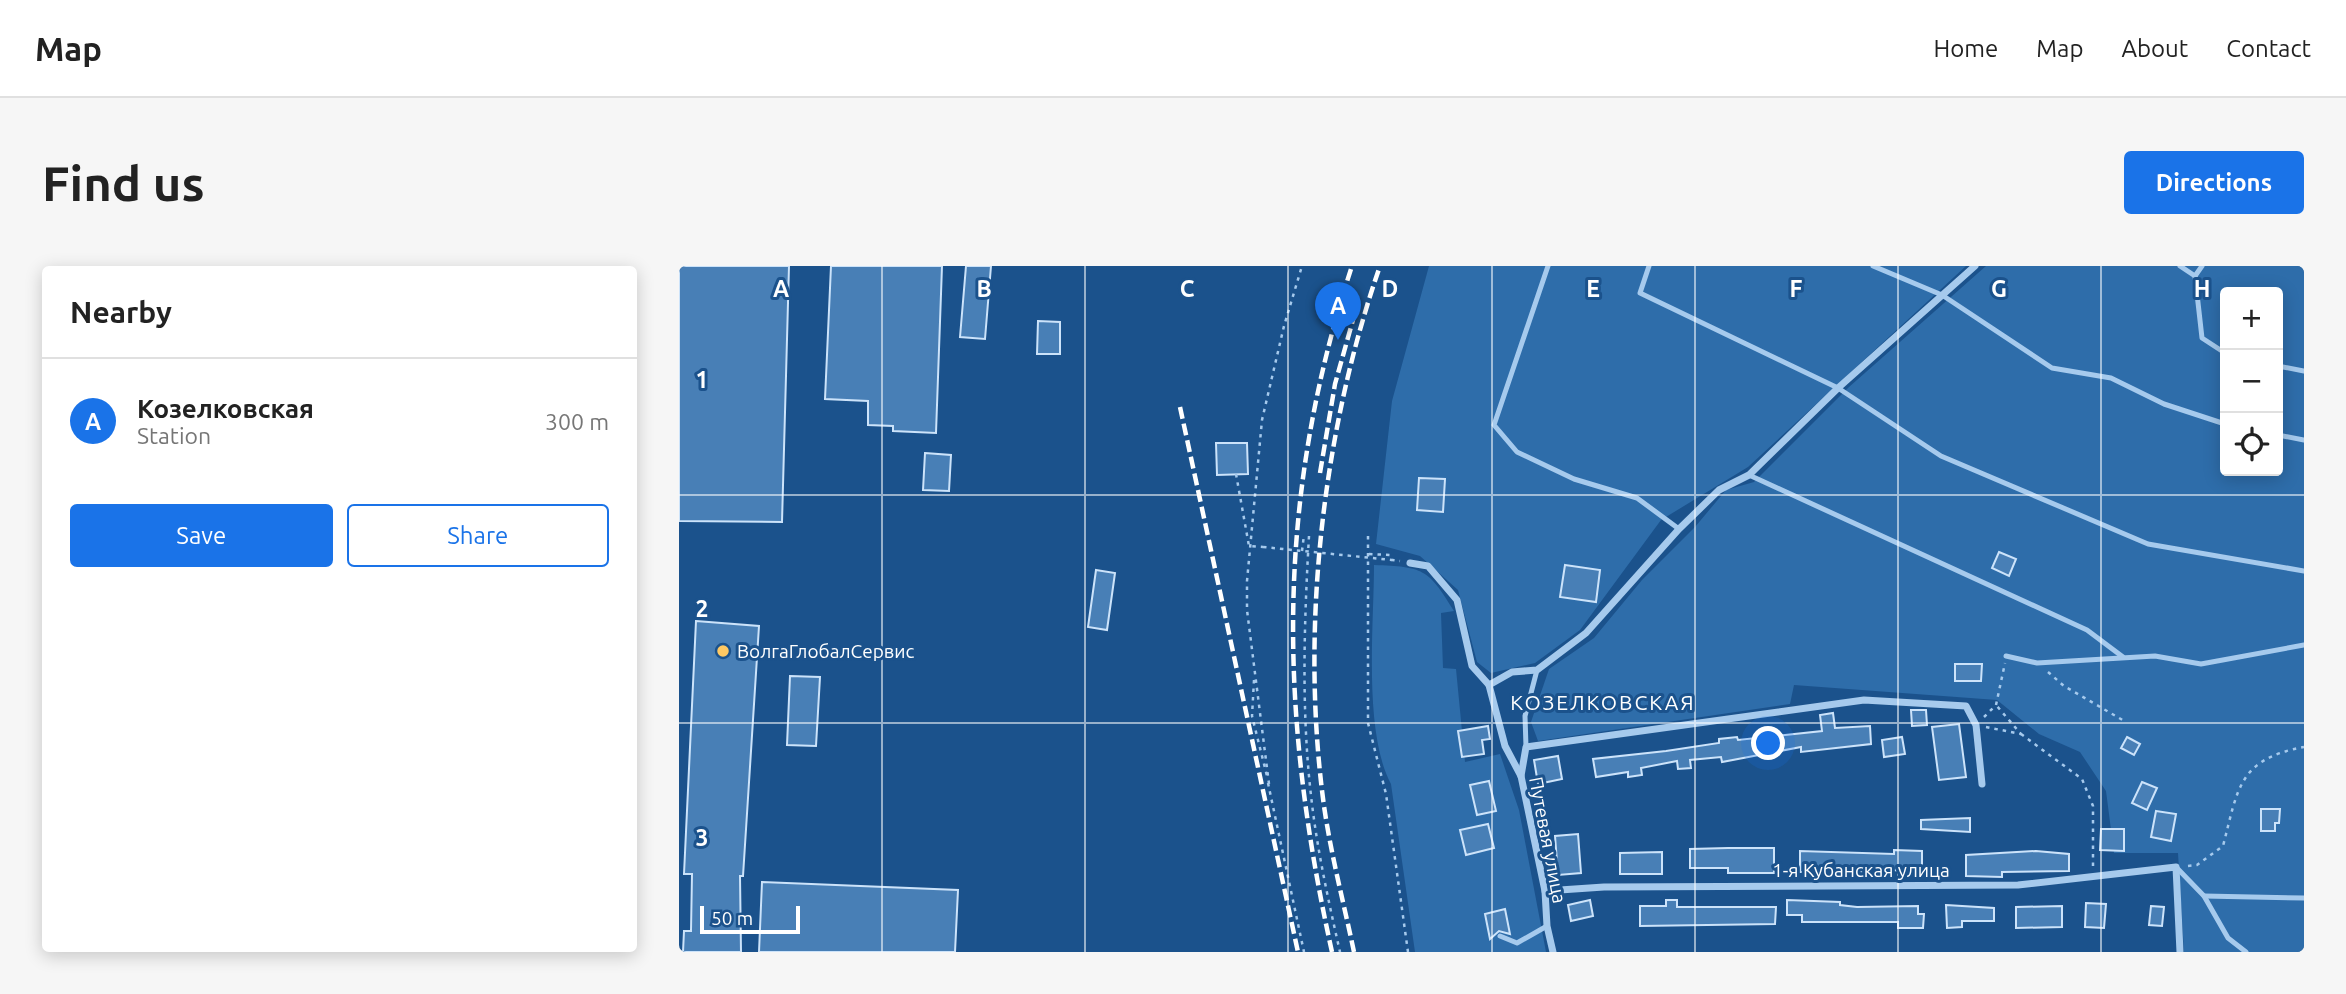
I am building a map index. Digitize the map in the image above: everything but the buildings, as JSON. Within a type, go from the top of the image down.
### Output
[{"type":"street","points":[[1489,685],[1512,672],[1537,670],[1586,633],[1679,529],[1719,490],[1749,475],[1838,388],[1975,266]]},
{"type":"street","name":"Путевая улица","points":[[1411,563],[1428,566],[1457,600],[1472,666],[1489,685],[1505,746],[1521,776],[1545,891],[1547,926],[1553,952]]},
{"type":"street","points":[[1521,776],[1525,747],[1864,700],[1966,706],[1976,725],[1982,784]]},
{"type":"street","points":[[2176,867],[2180,952]]},
{"type":"street","name":"1-я Кубанская улица","points":[[1545,891],[1618,887],[2018,885],[2176,867]]},
{"type":"lane","points":[[1548,266],[1494,425],[1517,452],[1574,479],[1637,498],[1679,529]]},
{"type":"lane","points":[[1649,266],[1640,293],[1838,388],[1941,456],[2148,544],[2304,571]]},
{"type":"lane","points":[[1873,266],[1943,295],[2052,368],[2111,378],[2164,404],[2220,422]]},
{"type":"lane","points":[[2180,266],[2195,276]]},
{"type":"lane","points":[[2202,266],[2195,276],[2202,338],[2220,350]]},
{"type":"lane","points":[[2283,367],[2304,371]]},
{"type":"lane","points":[[2283,436],[2304,440]]},
{"type":"lane","points":[[1749,475],[2087,631],[2123,657]]},
{"type":"lane","points":[[2006,656],[2037,663],[2155,656],[2201,664],[2304,645]]},
{"type":"lane","points":[[1525,747],[1525,716],[1537,670]]},
{"type":"lane","points":[[2176,867],[2204,896],[2228,938],[2246,952]]},
{"type":"lane","points":[[2204,896],[2304,898]]},
{"type":"lane","points":[[1500,936],[1517,943],[1547,926]]},
{"type":"path","points":[[1269,784],[1247,610],[1249,546],[1255,509],[1262,420],[1284,326],[1302,266]]},
{"type":"path","points":[[1236,474],[1249,546]]},
{"type":"path","points":[[1302,551],[1306,535],[1303,647],[1308,754],[1324,879],[1340,952]]},
{"type":"path","points":[[1368,536],[1368,723],[1386,794],[1408,952]]},
{"type":"path","points":[[1249,546],[1392,560],[1390,555],[1369,554]]},
{"type":"path","points":[[1976,725],[1996,705],[2006,656]]},
{"type":"path","points":[[2037,663],[2064,686],[2126,722]]},
{"type":"path","points":[[1254,673],[1252,716],[1304,952]]},
{"type":"path","points":[[1996,705],[2021,734],[2082,779],[2093,806],[2093,878]]},
{"type":"path","points":[[1976,725],[2021,734]]},
{"type":"path","points":[[2176,867],[2197,864],[2223,846],[2246,775],[2262,759],[2304,747]]},
{"type":"shaded area","points":[[1429,266],[1966,266],[1748,467],[1661,520],[1580,630],[1535,663],[1491,673],[1477,662],[1458,590],[1420,556],[1376,544],[1392,401]]},
{"type":"shaded area","points":[[1986,266],[2304,266],[2304,952],[2184,952],[2178,853],[2114,853],[2106,791],[2080,752],[2039,734],[1997,700],[1794,685],[1790,704],[1538,741],[1531,722],[1549,669],[1594,638],[1642,580],[1695,527],[1726,490],[1754,482],[1849,387]]},
{"type":"shaded area","points":[[1374,565],[1404,567],[1423,573],[1437,586],[1454,611],[1441,613],[1443,668],[1456,669],[1465,762],[1500,754],[1519,810],[1546,952],[1415,952],[1391,784],[1382,762],[1373,708]]},
{"type":"railway","points":[[1332,952],[1314,864],[1302,777],[1295,692],[1293,608],[1298,523],[1309,439],[1327,353],[1352,266]]},
{"type":"railway","points":[[1354,952],[1324,806],[1314,671],[1316,602],[1330,464],[1343,396],[1380,266]]},
{"type":"railway","points":[[1320,473],[1335,384],[1356,309]]},
{"type":"railway","points":[[1180,407],[1298,952]]},
{"type":"place","name":"Козелковская","points":[[1338,340]]},
{"type":"place","name":"ВолгаГлобалСервис","points":[[723,651]]},
{"type":"district","name":"КОЗЕЛКОВСКАЯ","points":[[1603,702]]}]
